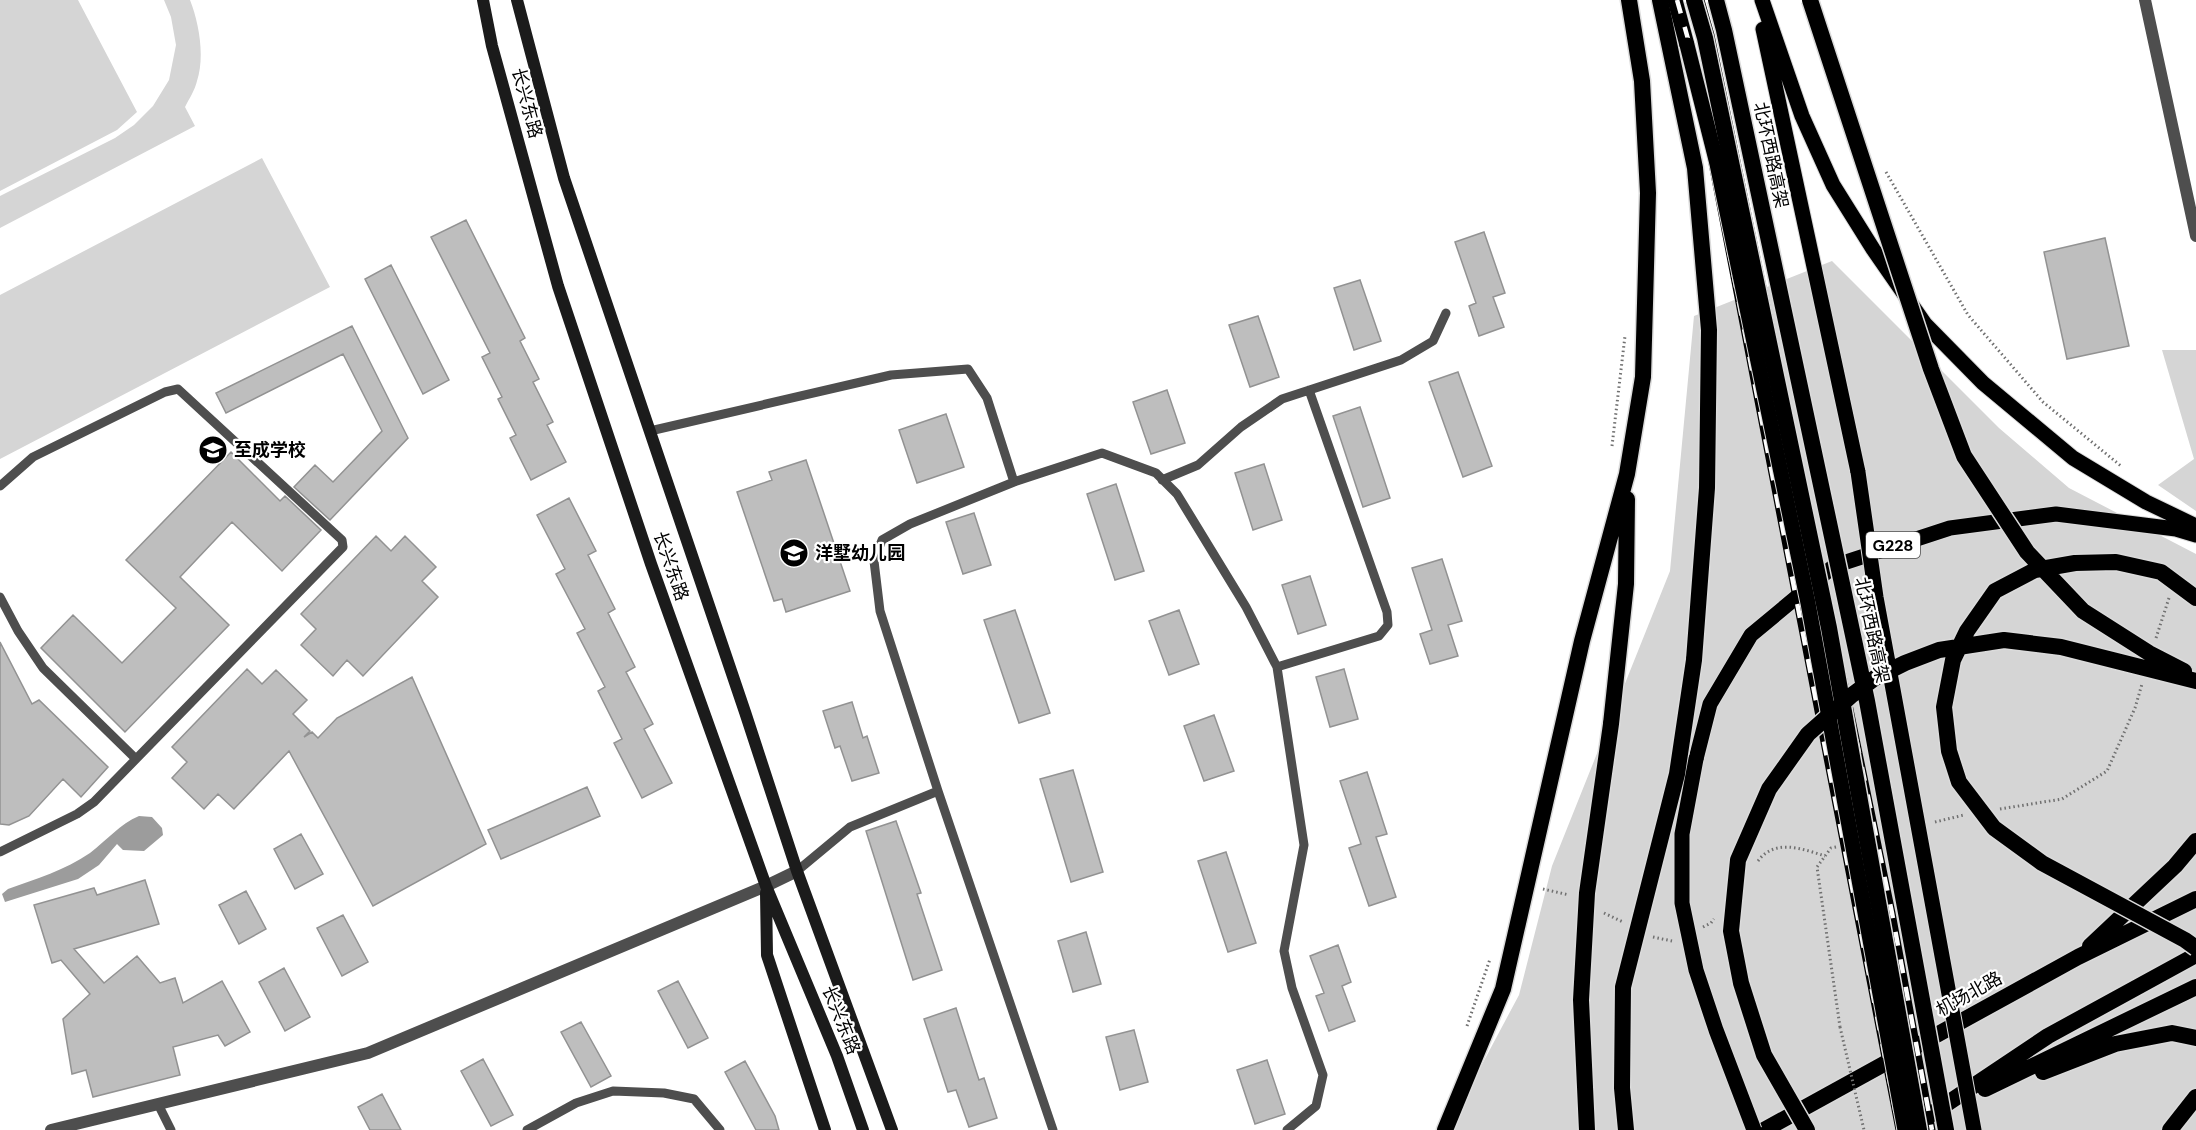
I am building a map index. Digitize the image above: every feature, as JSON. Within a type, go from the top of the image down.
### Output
[{"type":"highway","points":[[1445,1130],[1503,989],[1582,640],[1627,474],[1643,377],[1648,193],[1642,81],[1629,0]]},
{"type":"highway","points":[[1626,1130],[1622,1088],[1623,987],[1677,774],[1694,660],[1707,488],[1709,330],[1695,168],[1660,0]]},
{"type":"highway","points":[[1694,0],[1705,38],[1829,628],[1923,1123]]},
{"type":"highway","name":"北环西路高架","points":[[1716,0],[1867,701],[1946,1130]]},
{"type":"highway","points":[[1810,0],[1927,358],[1964,456],[2026,552],[2084,611],[2149,653],[2196,679]]},
{"type":"highway","points":[[1587,1130],[1581,1000],[1587,893],[1611,724],[1626,585],[1627,474]]},
{"type":"highway","points":[[2196,598],[2160,572],[2116,562],[2075,562],[2035,570],[1995,591],[1967,631],[1953,660],[1944,707],[1949,751],[1959,782],[1994,828],[2042,863],[2196,948]]},
{"type":"highway","points":[[1807,1130],[1764,1055],[1741,983],[1731,932],[1738,860],[1769,789],[1808,734],[1875,678],[1905,663],[1940,650],[2004,640],[2061,647],[2196,679]]},
{"type":"highway","points":[[2078,957],[2175,866],[2196,841]]},
{"type":"highway","name":"机场北路","points":[[1764,1130],[2078,957],[2196,899]]},
{"type":"highway","points":[[1923,1123],[2048,1036],[2196,955]]},
{"type":"highway","points":[[1923,1123],[2196,987]]},
{"type":"highway","points":[[1903,1130],[2115,1044],[2172,1033],[2196,1038]]},
{"type":"highway","points":[[2170,1130],[2196,1096]]},
{"type":"main road","name":"长兴东路","points":[[483,0],[492,46],[558,286],[651,564],[766,886],[837,1056],[863,1130]]},
{"type":"main road","name":"长兴东路","points":[[517,0],[564,178],[797,871],[892,1130]]},
{"type":"main road","points":[[1675,0],[1717,164],[1801,568],[1903,1130]]},
{"type":"main road","points":[[1757,0],[1858,472],[1876,597],[1974,1130]]},
{"type":"main road","points":[[1762,0],[1802,116],[1833,184],[1873,249],[1925,324],[1983,382],[2073,458],[2146,502],[2196,526]]},
{"type":"main road","name":"G228","points":[[1754,1130],[1696,970],[1682,903],[1682,834],[1696,759],[1710,704],[1751,635],[1834,566],[1950,528],[2056,514],[2176,529],[2196,535]]},
{"type":"main road","points":[[766,886],[767,955],[825,1130]]},
{"type":"street","points":[[2145,0],[2196,236]]},
{"type":"street","points":[[51,1130],[368,1053],[797,871]]},
{"type":"lane","points":[[1162,480],[1198,465],[1240,427],[1282,399],[1401,360],[1433,341],[1446,313]]},
{"type":"lane","points":[[650,431],[891,375],[968,369],[987,398],[1014,482]]},
{"type":"lane","points":[[0,486],[33,457],[165,392],[178,389],[342,540],[343,547],[94,802],[77,814],[0,852]]},
{"type":"lane","points":[[1277,667],[1378,636],[1388,626],[1387,612],[1309,390]]},
{"type":"lane","points":[[1053,1130],[938,791],[880,611],[874,561],[882,540],[910,525],[1014,482],[1102,453],[1156,473],[1177,494],[1246,607],[1277,667],[1304,844],[1284,951],[1292,988],[1323,1075],[1316,1106],[1287,1130]]},
{"type":"lane","points":[[0,597],[18,631],[43,668],[136,759]]},
{"type":"lane","points":[[797,871],[850,827],[938,791]]},
{"type":"lane","points":[[527,1130],[576,1103],[613,1091],[664,1093],[694,1099],[720,1130]]},
{"type":"lane","points":[[158,1104],[171,1130]]},
{"type":"path","points":[[1886,172],[1968,315],[2043,402],[2129,472]]},
{"type":"path","points":[[1611,454],[1626,326]]},
{"type":"path","points":[[1466,1029],[1493,950]]},
{"type":"path","points":[[1840,1027],[1864,1130]]},
{"type":"shaded area","points":[[0,0],[78,0],[137,112],[117,130],[0,191]]},
{"type":"shaded area","points":[[164,0],[190,0],[196,19],[201,61],[195,88],[185,107],[195,126],[0,228],[0,196],[115,138],[134,125],[153,106],[169,80],[176,45],[171,17]]},
{"type":"shaded area","points":[[262,158],[330,287],[0,459],[0,295]]},
{"type":"shaded area","points":[[1832,261],[1999,428],[2069,488],[2196,554],[2196,1130],[1447,1130],[1519,995],[1552,866],[1670,571],[1694,316]]},
{"type":"shaded area","points":[[2162,350],[2196,350],[2196,511],[2158,485],[2194,459]]},
{"type":"shaded area","points":[[139,816],[152,817],[162,828],[163,835],[144,851],[123,850],[117,844],[99,865],[78,879],[5,902],[2,894],[8,889],[50,874],[80,859]]},
{"type":"building","points":[[466,220],[525,338],[520,341],[539,379],[533,382],[553,422],[547,425],[566,462],[531,480],[510,438],[516,435],[498,399],[502,397],[482,357],[490,353],[431,237]]},
{"type":"building","points":[[1484,232],[1505,293],[1493,297],[1504,327],[1479,336],[1469,306],[1476,303],[1455,242]]},
{"type":"building","points":[[2105,238],[2129,346],[2067,359],[2044,252]]},
{"type":"building","points":[[391,265],[449,380],[423,394],[365,279]]},
{"type":"building","points":[[1360,280],[1381,341],[1354,350],[1334,288]]},
{"type":"building","points":[[1258,316],[1279,377],[1250,387],[1229,325]]},
{"type":"building","points":[[352,326],[408,438],[330,520],[294,487],[315,465],[333,482],[382,431],[343,354],[226,413],[216,393]]},
{"type":"building","points":[[1458,372],[1492,466],[1463,477],[1429,382]]},
{"type":"building","points":[[1167,390],[1185,443],[1151,454],[1133,402]]},
{"type":"building","points":[[1360,407],[1390,498],[1363,507],[1333,416]]},
{"type":"building","points":[[946,414],[964,467],[917,483],[899,430]]},
{"type":"building","points":[[231,452],[280,501],[285,496],[321,530],[282,571],[232,522],[180,577],[229,625],[125,732],[41,648],[73,615],[122,663],[176,608],[126,560]]},
{"type":"building","points":[[806,460],[850,591],[786,612],[782,599],[774,601],[737,492],[772,480],[769,472]]},
{"type":"building","points":[[1264,464],[1282,520],[1253,530],[1235,473]]},
{"type":"building","points":[[1116,484],[1144,571],[1115,580],[1087,494]]},
{"type":"building","points":[[569,498],[596,551],[588,555],[615,609],[608,613],[635,667],[626,672],[653,724],[644,729],[672,783],[642,798],[614,743],[622,739],[598,691],[605,687],[577,633],[585,629],[556,574],[565,569],[537,515]]},
{"type":"building","points":[[974,513],[991,565],[963,574],[946,522]]},
{"type":"building","points":[[376,536],[391,551],[405,536],[436,567],[422,581],[438,597],[363,676],[347,660],[333,676],[301,645],[316,629],[301,614]]},
{"type":"building","points":[[1442,559],[1462,621],[1448,625],[1458,656],[1430,664],[1420,634],[1432,630],[1412,568]]},
{"type":"building","points":[[1310,576],[1326,625],[1298,634],[1282,585]]},
{"type":"building","points":[[1015,610],[1050,713],[1019,723],[984,620]]},
{"type":"building","points":[[1179,610],[1199,664],[1169,675],[1149,621]]},
{"type":"building","points":[[0,642],[32,704],[39,700],[108,767],[81,797],[63,779],[29,816],[9,825],[0,824]]},
{"type":"building","points":[[247,669],[262,684],[276,670],[307,700],[293,714],[310,731],[304,737],[312,732],[318,738],[337,718],[412,677],[486,844],[373,906],[289,751],[234,809],[218,794],[204,809],[172,778],[187,762],[172,747]]},
{"type":"building","points":[[1344,669],[1358,719],[1330,727],[1316,677]]},
{"type":"building","points":[[852,702],[863,738],[867,736],[879,773],[852,781],[840,746],[835,748],[823,711]]},
{"type":"building","points":[[1214,715],[1234,771],[1204,781],[1184,726]]},
{"type":"building","points":[[1073,770],[1103,872],[1071,882],[1040,779]]},
{"type":"building","points":[[1367,772],[1387,834],[1376,837],[1396,897],[1369,906],[1349,848],[1361,844],[1340,781]]},
{"type":"building","points":[[587,787],[600,816],[501,859],[488,830]]},
{"type":"building","points":[[896,821],[921,893],[917,894],[942,970],[913,980],[866,831]]},
{"type":"building","points":[[301,834],[323,874],[295,889],[274,849]]},
{"type":"building","points":[[1226,852],[1256,943],[1228,952],[1198,861]]},
{"type":"building","points":[[145,880],[159,924],[74,949],[104,983],[137,956],[160,983],[175,978],[183,1003],[222,981],[250,1032],[225,1046],[218,1035],[173,1047],[180,1075],[93,1097],[86,1070],[72,1074],[63,1019],[90,994],[61,960],[52,963],[34,905],[94,888],[97,895]]},
{"type":"building","points":[[246,891],[266,929],[239,944],[219,905]]},
{"type":"building","points":[[343,915],[368,962],[342,976],[317,928]]},
{"type":"building","points":[[1086,932],[1101,984],[1073,992],[1058,941]]},
{"type":"building","points":[[1338,945],[1351,982],[1342,986],[1355,1021],[1329,1031],[1316,996],[1324,993],[1310,956]]},
{"type":"building","points":[[284,968],[310,1017],[285,1031],[259,982]]},
{"type":"building","points":[[678,981],[708,1038],[688,1048],[658,991]]},
{"type":"building","points":[[956,1008],[979,1080],[984,1078],[997,1118],[969,1127],[956,1090],[948,1092],[924,1019]]},
{"type":"building","points":[[581,1022],[611,1076],[591,1087],[561,1032]]},
{"type":"building","points":[[1134,1030],[1148,1082],[1120,1090],[1106,1037]]},
{"type":"building","points":[[483,1059],[513,1115],[491,1126],[461,1071]]},
{"type":"building","points":[[1267,1060],[1285,1114],[1255,1124],[1237,1070]]},
{"type":"building","points":[[745,1061],[775,1116],[779,1130],[756,1130],[725,1072]]},
{"type":"building","points":[[382,1094],[401,1130],[370,1130],[358,1107]]},
{"type":"railway","points":[[1677,0],[1688,39],[1899,1130]]},
{"type":"railway","points":[[1701,0],[1711,35],[1892,913],[1932,1130]]},
{"type":"place","name":"至成学校","points":[[213,450]]},
{"type":"place","name":"洋墅幼儿园","points":[[794,553]]}]
